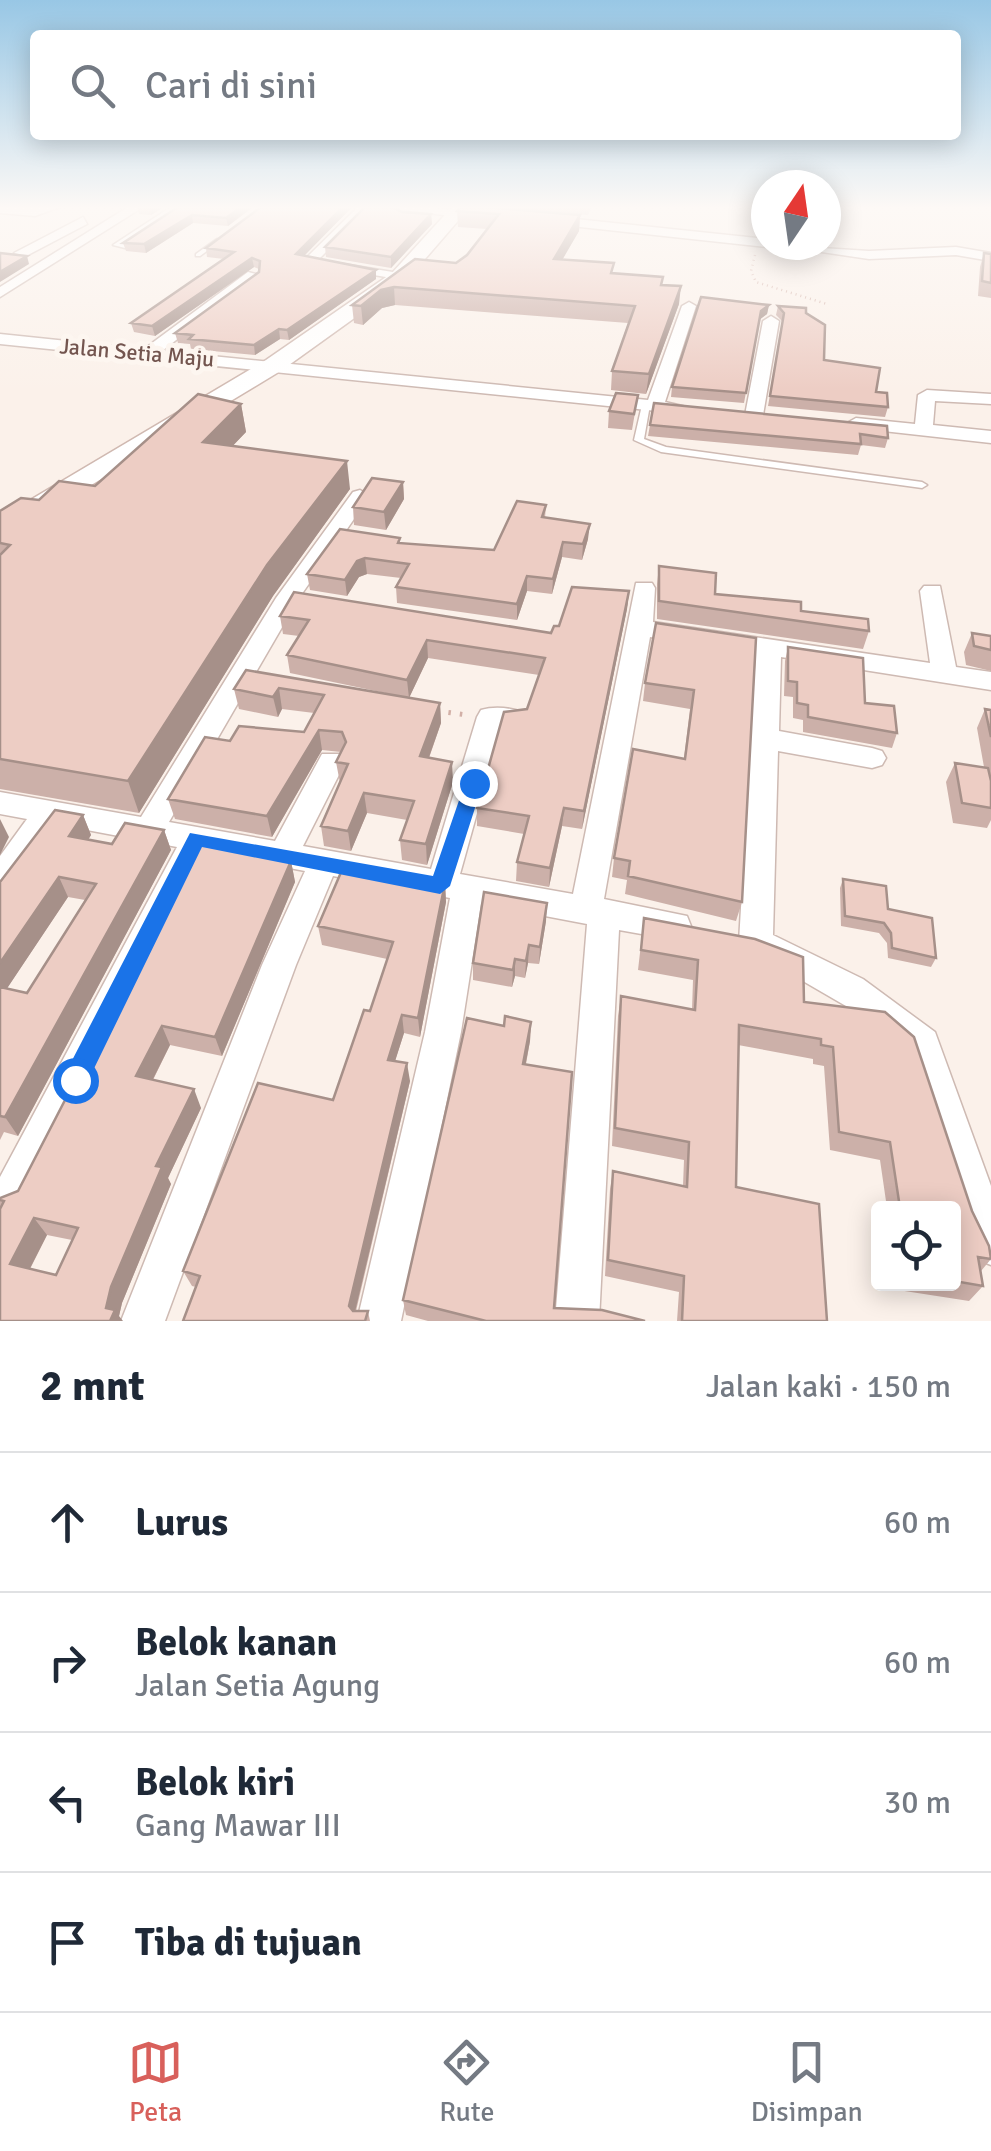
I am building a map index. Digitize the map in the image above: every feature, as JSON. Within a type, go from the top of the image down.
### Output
[{"type":"street","points":[[0,293],[39,269]]},
{"type":"street","points":[[348,269],[399,277]]},
{"type":"street","points":[[0,531],[274,365],[406,269]]},
{"type":"street","points":[[148,354],[253,275]]},
{"type":"street","points":[[650,406],[689,306]]},
{"type":"street","points":[[734,413],[762,415],[771,321]]},
{"type":"street","name":"Jalan Setia Maju","points":[[0,338],[714,411]]},
{"type":"street","points":[[924,429],[927,395],[991,399]]},
{"type":"street","points":[[838,422],[991,437]]},
{"type":"street","points":[[149,830],[239,676],[344,534],[360,496]]},
{"type":"street","points":[[578,1321],[595,911],[644,588]]},
{"type":"street","points":[[932,590],[944,673]]},
{"type":"street","points":[[640,628],[991,682]]},
{"type":"street","points":[[730,937],[768,738],[769,646]]},
{"type":"street","points":[[239,676],[275,683]]},
{"type":"street","points":[[379,1321],[444,1032],[463,820],[502,718]]},
{"type":"street","points":[[768,738],[872,758]]},
{"type":"street","points":[[283,854],[332,760]]},
{"type":"street","points":[[0,803],[730,937],[817,969],[904,1027],[922,1044],[991,1244]]},
{"type":"street","points":[[0,880],[48,812]]},
{"type":"street","points":[[14,1192],[197,838]]},
{"type":"street","points":[[143,1321],[278,966],[324,862]]},
{"type":"lane","points":[[650,406],[639,440],[664,450],[922,484]]},
{"type":"path","points":[[754,269],[756,282],[827,304]]},
{"type":"path","points":[[420,709],[502,718]]},
{"type":"building","points":[[210,269],[236,269],[152,326],[131,323]]},
{"type":"building","points":[[259,269],[376,270],[287,330],[279,329],[254,345],[189,339],[193,335],[175,333]]},
{"type":"building","points":[[402,269],[612,269],[611,273],[663,277],[661,285],[681,286],[649,374],[612,371],[635,306],[394,287],[381,290],[361,306],[352,305]]},
{"type":"building","points":[[983,269],[991,269],[991,283],[982,281]]},
{"type":"building","points":[[701,297],[769,305],[761,311],[746,393],[672,387]]},
{"type":"building","points":[[778,306],[806,308],[806,313],[825,325],[824,360],[880,368],[876,392],[887,393],[888,407],[770,396],[784,313]]},
{"type":"building","points":[[616,393],[638,395],[634,414],[609,411]]},
{"type":"building","points":[[198,394],[241,404],[203,442],[347,461],[267,565],[128,781],[0,759],[0,555],[10,545],[0,543],[0,511],[21,498],[39,500],[59,481],[95,486]]},
{"type":"building","points":[[654,403],[887,426],[888,438],[860,434],[861,444],[650,425]]},
{"type":"building","points":[[372,478],[403,482],[384,512],[353,507]]},
{"type":"building","points":[[517,501],[546,505],[542,517],[590,524],[583,544],[563,542],[553,579],[527,576],[517,604],[396,587],[409,564],[365,558],[357,561],[345,580],[307,574],[340,529],[400,538],[398,543],[494,550]]},
{"type":"building","points":[[659,566],[716,573],[715,594],[801,602],[801,611],[868,619],[869,631],[659,601]]},
{"type":"building","points":[[572,587],[629,591],[584,811],[564,808],[550,868],[517,862],[529,816],[477,808],[504,712],[527,709],[545,658],[427,640],[407,680],[287,655],[309,620],[280,616],[294,592],[551,633],[554,626],[559,626]]},
{"type":"building","points":[[656,623],[756,638],[742,902],[628,876],[630,861],[614,858],[633,749],[685,759],[694,690],[645,683]]},
{"type":"building","points":[[972,633],[991,636],[991,650],[974,646]]},
{"type":"building","points":[[788,647],[863,658],[865,703],[894,706],[897,733],[808,717],[808,705],[797,703],[797,682],[788,681]]},
{"type":"building","points":[[246,670],[440,703],[420,756],[452,762],[426,844],[400,840],[414,801],[364,793],[348,831],[321,826],[348,764],[336,762],[346,742],[342,732],[319,730],[267,816],[168,799],[205,737],[230,741],[239,726],[304,732],[324,695],[279,688],[273,697],[234,689]]},
{"type":"building","points":[[985,709],[991,710],[991,737]]},
{"type":"building","points":[[955,763],[988,768],[991,808],[962,803]]},
{"type":"building","points":[[55,810],[83,815],[69,836],[112,844],[125,823],[164,830],[5,1117],[0,1116],[0,987],[27,993],[96,884],[59,877],[0,963],[0,882]]},
{"type":"building","points":[[201,837],[266,849],[263,856],[291,861],[215,1037],[162,1026],[136,1076],[194,1089],[156,1166],[162,1167],[111,1287],[106,1308],[115,1310],[110,1321],[0,1321],[0,1209],[4,1201],[0,1198],[18,1191]],"holes":[[[34,1218],[78,1228],[56,1275],[10,1264]]]},
{"type":"building","points":[[342,870],[411,883],[413,877],[445,883],[418,1018],[402,1015],[388,1060],[407,1063],[349,1306],[353,1311],[368,1311],[365,1321],[183,1321],[200,1276],[183,1271],[258,1083],[333,1100],[364,1010],[370,1011],[393,942],[318,926]]},
{"type":"building","points":[[843,879],[886,886],[888,909],[932,918],[936,958],[892,948],[891,933],[884,923],[845,916]]},
{"type":"building","points":[[484,892],[547,903],[540,947],[529,945],[526,961],[515,959],[513,970],[473,963]]},
{"type":"building","points":[[644,918],[755,939],[803,957],[804,1002],[885,1012],[914,1037],[972,1211],[989,1246],[991,1259],[978,1257],[983,1286],[961,1282],[961,1201],[899,1201],[890,1142],[839,1132],[833,1047],[821,1045],[821,1039],[739,1025],[736,1187],[819,1204],[827,1321],[682,1321],[684,1276],[608,1260],[613,1171],[687,1187],[689,1142],[615,1128],[621,996],[695,1010],[698,960],[641,950]]},
{"type":"building","points":[[505,1016],[531,1022],[523,1064],[572,1072],[554,1308],[602,1310],[645,1321],[486,1321],[403,1300],[467,1018],[504,1026]]},
{"type":"route","points":[[75,1080],[197,838],[440,886],[474,783]]}]
